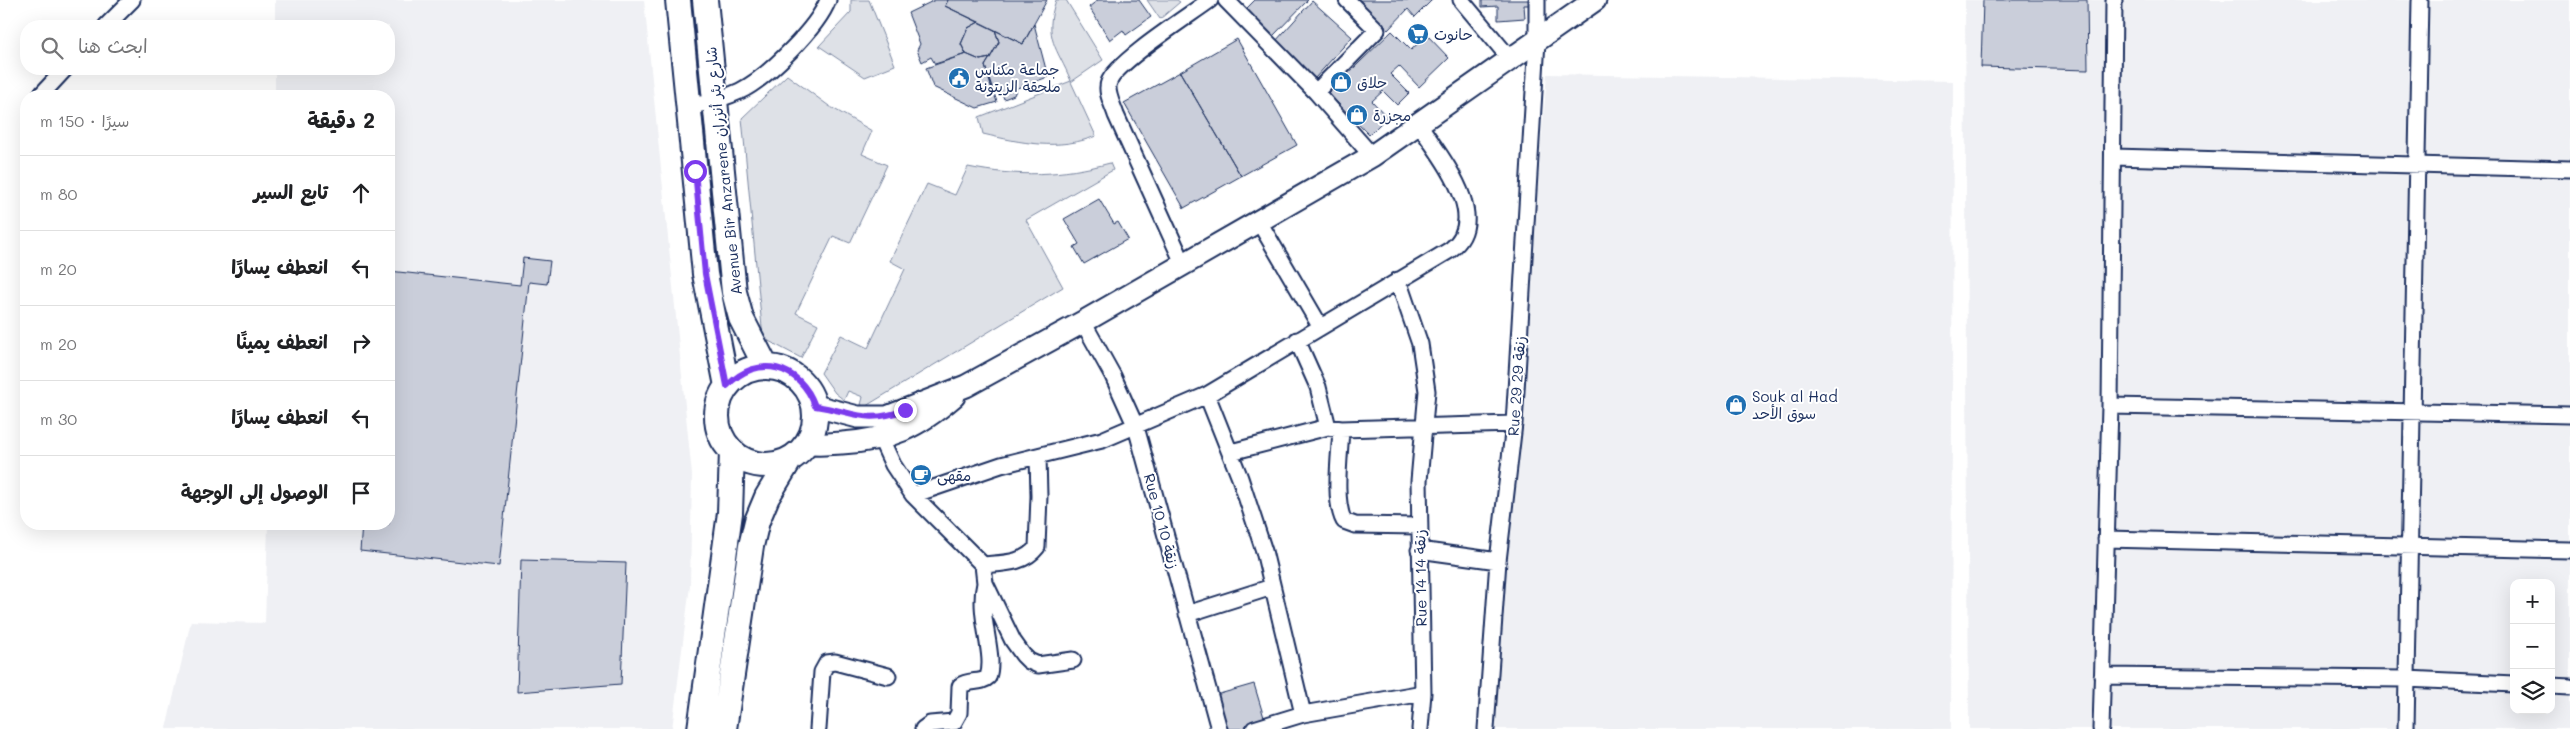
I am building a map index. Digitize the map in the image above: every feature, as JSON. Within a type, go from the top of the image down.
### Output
[{"type":"main road","name":"Avenue Bir Anzarene شارع بئر أنزران","points":[[678,0],[705,274],[727,386]]},
{"type":"main road","name":"Avenue Bir Anzarene شارع بئر أنزران","points":[[705,0],[734,292],[741,318],[766,367]]},
{"type":"main road","points":[[724,729],[751,546],[757,521],[767,496],[790,459],[808,443],[813,431],[815,406],[802,382],[792,374],[766,367],[748,370],[727,386],[718,408],[717,420],[720,431],[732,451],[745,460],[760,464],[775,464],[790,459]]},
{"type":"main road","points":[[700,729],[730,513],[732,451]]},
{"type":"street","points":[[112,20],[132,0]]},
{"type":"street","points":[[688,106],[714,102],[742,90],[772,67],[800,41],[823,14],[828,0]]},
{"type":"street","points":[[1183,264],[1116,115],[1110,97],[1109,82],[1117,70],[1132,57],[1210,0]]},
{"type":"street","points":[[1226,0],[1316,92],[1372,156]]},
{"type":"street","points":[[1316,92],[1377,30],[1347,0]]},
{"type":"street","points":[[1461,0],[1511,60]]},
{"type":"street","name":"Rue 29 زنقة 29","points":[[1486,729],[1498,561],[1514,424],[1537,41],[1536,0]]},
{"type":"street","points":[[815,406],[858,417],[887,417],[966,386],[1083,322],[1372,156],[1595,0]]},
{"type":"street","points":[[2101,729],[2110,406],[2114,0]]},
{"type":"street","points":[[2406,729],[2420,0]]},
{"type":"street","points":[[46,90],[59,75]]},
{"type":"street","points":[[914,495],[1001,465],[1102,440],[1207,395],[1456,245],[1465,231],[1467,210],[1460,191],[1419,124]]},
{"type":"street","points":[[2113,157],[2570,169]]},
{"type":"street","points":[[1258,220],[1320,326]]},
{"type":"street","name":"Rue 14 زنقة 14","points":[[1398,280],[1420,344],[1427,391],[1419,481],[1423,693],[1420,729]]},
{"type":"street","name":"Rue 10 زنقة 10","points":[[1083,322],[1113,376],[1136,427],[1219,729]]},
{"type":"street","points":[[1298,340],[1335,428],[1340,512],[1344,521],[1355,525],[1419,526]]},
{"type":"street","points":[[808,443],[881,439],[930,415],[966,386]]},
{"type":"street","points":[[1207,395],[1231,452],[1264,551],[1303,714]]},
{"type":"street","points":[[2110,406],[2570,415]]},
{"type":"street","points":[[1231,452],[1335,428],[1514,424]]},
{"type":"street","points":[[881,439],[893,465],[914,495],[983,565],[985,583],[1013,641],[1029,661],[1046,665],[1073,660]]},
{"type":"street","points":[[983,565],[1015,562],[1026,558],[1037,547],[1038,456]]},
{"type":"street","points":[[2106,539],[2570,550]]},
{"type":"street","points":[[1419,550],[1498,561]]},
{"type":"street","points":[[923,729],[930,724],[954,722],[959,712],[960,686],[968,682],[984,681],[988,677],[989,657],[981,598],[985,583]]},
{"type":"street","points":[[1187,614],[1272,587]]},
{"type":"street","points":[[818,729],[822,672],[827,663],[835,662],[888,676]]},
{"type":"street","points":[[2102,676],[2406,679],[2510,684]]},
{"type":"street","points":[[2555,686],[2570,687]]},
{"type":"street","points":[[1254,729],[1303,714],[1423,693]]},
{"type":"shaded area","points":[[275,0],[644,0],[692,475],[690,586],[672,729],[166,729],[191,621],[265,623],[268,530],[395,530],[395,90],[275,90],[275,75],[395,75],[395,20],[275,20]]},
{"type":"shaded area","points":[[851,0],[869,0],[895,65],[865,77],[819,46],[851,12]]},
{"type":"shaded area","points":[[1056,0],[1066,0],[1103,60],[1071,82],[1096,136],[1068,143],[1040,144],[983,134],[979,117],[1071,81],[1051,34],[1052,13]]},
{"type":"shaded area","points":[[1147,0],[1177,0],[1180,2],[1160,19]]},
{"type":"shaded area","points":[[1965,0],[2570,0],[2570,729],[1969,729]]},
{"type":"shaded area","name":"Souk al Had سوق الأحد","points":[[1547,74],[1953,81],[1951,729],[1492,729]]},
{"type":"shaded area","points":[[787,75],[829,106],[872,131],[862,154],[887,165],[850,243],[833,236],[796,313],[818,324],[801,358],[763,338],[742,118]]},
{"type":"shaded area","points":[[1110,163],[1113,170],[1026,220],[1063,287],[866,406],[861,405],[863,397],[848,391],[844,400],[835,393],[821,373],[841,335],[868,348],[905,269],[890,261],[927,184],[955,195],[968,167],[1022,174],[1039,174],[1074,171]]},
{"type":"building","points":[[935,0],[948,0],[945,6],[979,22],[968,28],[961,44],[966,54],[935,64],[931,57],[922,62],[917,50],[920,44],[908,13]]},
{"type":"building","points":[[948,0],[1047,0],[1023,44],[945,6]]},
{"type":"building","points":[[1098,0],[1139,0],[1151,17],[1126,35],[1123,30],[1110,40],[1089,7]]},
{"type":"building","points":[[1255,0],[1308,0],[1273,36],[1246,9]]},
{"type":"building","points":[[1359,0],[1432,0],[1415,17],[1408,9],[1388,30]]},
{"type":"building","points":[[1482,0],[1529,0],[1529,5],[1524,5],[1525,18],[1498,20],[1498,6],[1482,7]]},
{"type":"building","points":[[1983,0],[2087,0],[2088,70],[1981,67]]},
{"type":"building","points":[[1312,1],[1352,37],[1315,78],[1275,42]]},
{"type":"building","points":[[979,22],[995,30],[999,42],[990,58],[980,60],[966,54],[961,44],[968,28]]},
{"type":"building","points":[[1034,24],[1048,77],[1017,88],[1014,95],[1004,99],[1000,87],[993,93],[985,66],[999,42],[995,30],[1023,44]]},
{"type":"building","points":[[1392,31],[1411,50],[1427,35],[1449,58],[1419,87],[1399,66],[1390,74],[1409,93],[1397,105],[1383,91],[1372,101],[1387,117],[1369,135],[1328,93]]},
{"type":"building","points":[[1237,39],[1297,145],[1241,176],[1180,72]]},
{"type":"building","name":"جماعة مكناس ملحقة الزيتونة","points":[[966,54],[980,60],[990,58],[985,66],[997,102],[977,108],[933,87],[926,68]]},
{"type":"building","points":[[1180,72],[1241,176],[1184,208],[1124,103]]},
{"type":"building","points":[[1099,199],[1114,224],[1118,222],[1128,239],[1084,264],[1074,247],[1079,244],[1064,219]]},
{"type":"building","points":[[523,258],[550,261],[547,284],[529,282],[499,566],[360,551],[362,530],[395,530],[395,272],[520,285]]},
{"type":"building","points":[[521,560],[626,563],[621,684],[517,692]]},
{"type":"building","points":[[1254,684],[1266,724],[1245,729],[1224,729],[1216,695]]},
{"type":"place","name":"حانوت","points":[[1418,34]]},
{"type":"place","name":"جماعة مكناس ملحقة الزيتونة","points":[[959,78]]},
{"type":"place","name":"حلاق","points":[[1341,82]]},
{"type":"place","name":"مجزرة","points":[[1357,115]]},
{"type":"place","name":"Souk al Had سوق الأحد","points":[[1736,405]]},
{"type":"place","name":"مقهى","points":[[921,475]]},
{"type":"route","points":[[695,171],[705,274],[713,323],[727,386],[740,374],[748,370],[766,367],[779,368],[792,374],[802,382],[810,393],[815,406],[858,417],[873,418],[887,417],[905,410]]}]
